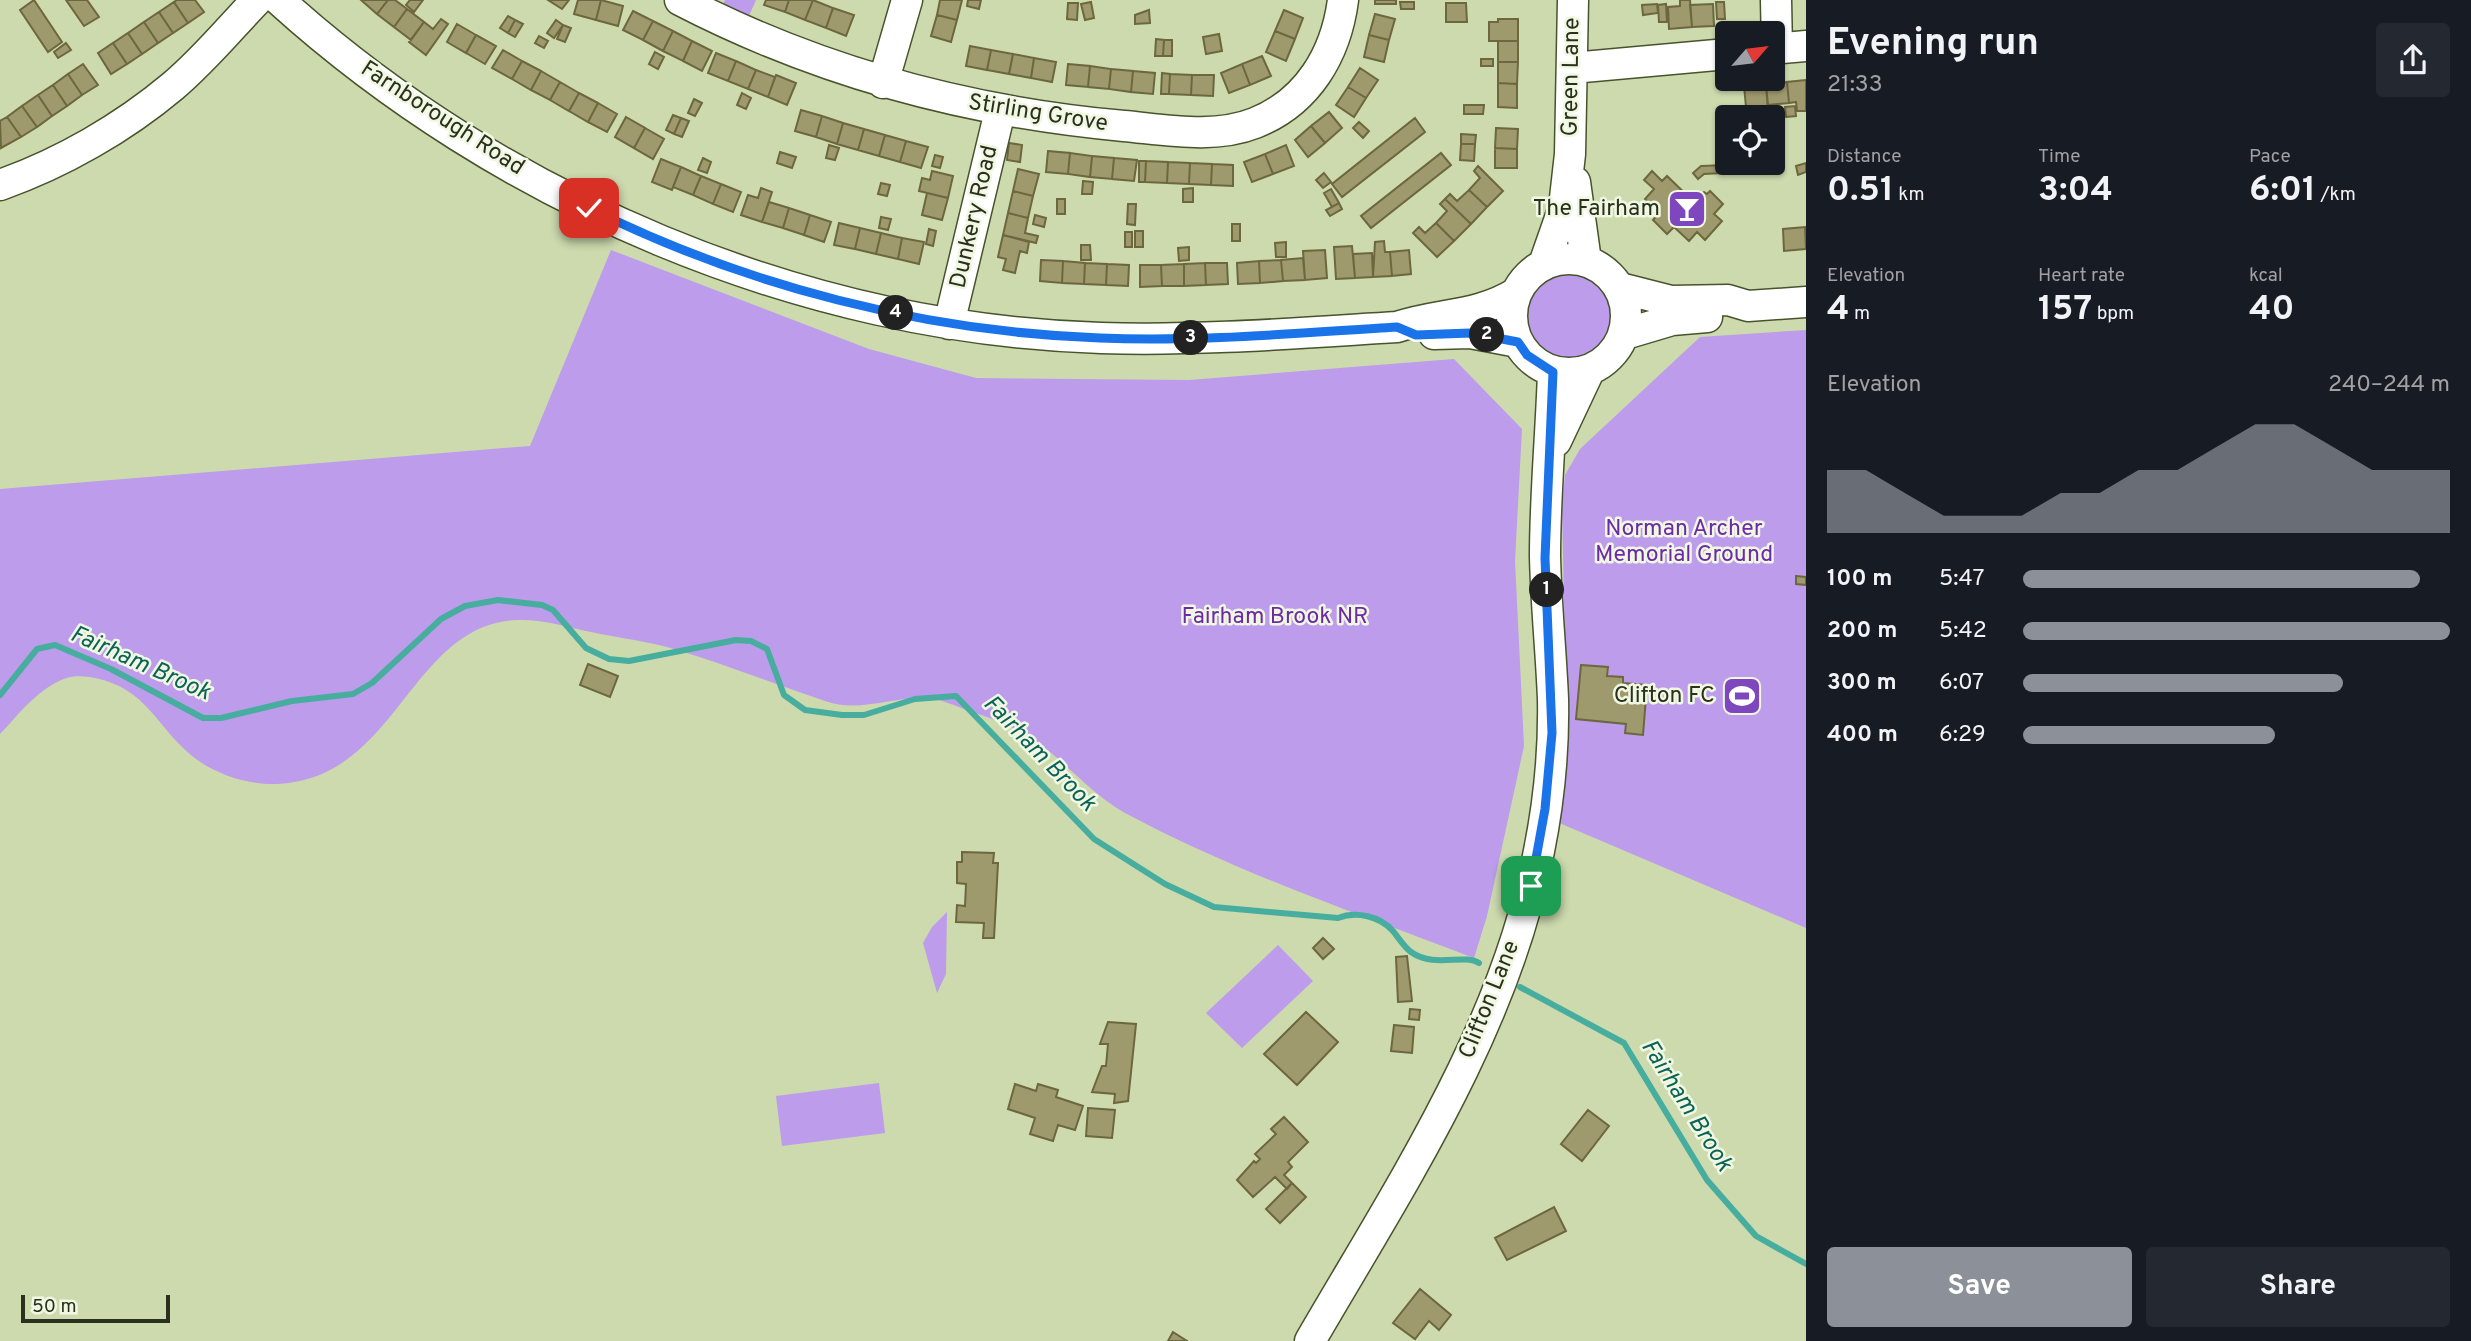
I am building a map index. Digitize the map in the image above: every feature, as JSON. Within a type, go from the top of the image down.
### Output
[{"type":"street","points":[[0,185],[78,151],[131,117],[174,85],[257,0]]},
{"type":"street","name":"Farnborough Road","points":[[279,0],[370,75],[439,124],[583,206],[662,240],[752,273],[892,313],[949,324],[1100,338],[1186,338],[1397,327],[1416,321],[1478,312],[1516,293]]},
{"type":"street","name":"Stirling Grove","points":[[680,0],[729,26],[830,66],[883,83],[1000,111],[1168,130],[1216,132],[1255,123],[1288,105],[1317,75],[1336,36],[1343,0]]},
{"type":"street","points":[[883,83],[907,0]]},
{"type":"street","name":"Green Lane","points":[[1544,264],[1564,207],[1570,154],[1573,0]]},
{"type":"street","points":[[1776,0],[1780,21]]},
{"type":"street","points":[[1572,68],[1715,55]]},
{"type":"street","name":"Dunkery Road","points":[[949,324],[1000,111]]},
{"type":"street","name":"Green Lane","points":[[1570,154],[1586,261]]},
{"type":"street","points":[[1565,258],[1586,261],[1606,271],[1620,288],[1627,310],[1625,334],[1617,349],[1604,363],[1589,371],[1571,374],[1553,372],[1527,355],[1518,342],[1511,318],[1516,293],[1528,276],[1544,264],[1565,258]]},
{"type":"street","points":[[1620,288],[1671,301],[1728,300],[1748,306],[1806,302]]},
{"type":"street","points":[[1625,334],[1672,320],[1731,314],[1748,306]]},
{"type":"street","name":"Farnborough Road","points":[[1397,327],[1416,335],[1470,333],[1518,342]]},
{"type":"street","name":"Clifton Lane","points":[[1550,454],[1589,371]]},
{"type":"street","name":"Clifton Lane","points":[[1310,1341],[1439,1115],[1473,1048],[1506,968],[1525,908],[1539,851],[1550,768],[1553,699],[1545,558],[1553,372]]},
{"type":"green space","points":[[725,0],[756,0],[748,18],[722,6]]},
{"type":"green space","name":"Fairham Brook NR","points":[[611,250],[869,349],[976,378],[1189,380],[1454,359],[1522,429],[1515,561],[1524,746],[1487,916],[1474,958],[1296,891],[1167,834],[1113,805],[1033,739],[988,717],[930,698],[862,705],[837,704],[674,649],[546,622],[517,620],[481,628],[451,647],[426,672],[378,731],[350,757],[318,776],[266,784],[220,773],[191,755],[149,709],[127,690],[90,677],[70,677],[47,688],[0,734],[0,489],[530,446]]},
{"type":"green space","points":[[1570,271],[1587,275],[1602,284],[1611,299],[1615,316],[1611,333],[1602,348],[1587,357],[1570,361],[1553,357],[1538,348],[1529,333],[1525,316],[1529,299],[1538,284],[1553,275]]},
{"type":"green space","name":"Norman Archer Memorial Ground","points":[[1806,330],[1806,928],[1557,822],[1567,741],[1562,507],[1565,475],[1580,449],[1700,337]]},
{"type":"green space","points":[[947,912],[946,974],[937,993],[923,943],[932,927]]},
{"type":"green space","points":[[1278,945],[1313,981],[1242,1048],[1206,1013]]},
{"type":"green space","points":[[879,1083],[885,1133],[782,1146],[776,1096]]},
{"type":"building","points":[[34,0],[62,42],[48,52],[20,10]]},
{"type":"building","points":[[66,0],[87,0],[99,17],[84,26]]},
{"type":"building","points":[[195,0],[204,12],[188,23],[174,2]]},
{"type":"building","points":[[361,0],[388,0],[377,14]]},
{"type":"building","points":[[388,0],[395,0],[407,9],[394,27],[377,14]]},
{"type":"building","points":[[410,0],[423,0],[414,12],[406,5]]},
{"type":"building","points":[[548,0],[569,0],[562,9]]},
{"type":"building","points":[[578,0],[601,0],[596,20],[574,14]]},
{"type":"building","points":[[601,0],[623,6],[618,26],[596,20]]},
{"type":"building","points":[[766,0],[789,0],[785,12],[764,5]]},
{"type":"building","points":[[789,0],[813,0],[805,20],[785,12]]},
{"type":"building","points":[[813,0],[833,8],[826,28],[805,20]]},
{"type":"building","points":[[940,0],[962,0],[957,20],[937,15]]},
{"type":"building","points":[[968,0],[981,0],[979,9],[967,6]]},
{"type":"building","points":[[1375,0],[1396,0],[1396,4],[1375,4]]},
{"type":"building","points":[[1680,0],[1690,0],[1692,27],[1669,29],[1668,7],[1680,6]]},
{"type":"building","points":[[174,2],[188,23],[173,33],[159,12]]},
{"type":"building","points":[[1091,2],[1094,18],[1085,20],[1081,4]]},
{"type":"building","points":[[1400,2],[1414,2],[1414,9],[1401,9]]},
{"type":"building","points":[[1716,2],[1724,2],[1725,19],[1717,19]]},
{"type":"building","points":[[1068,3],[1078,3],[1077,20],[1067,19]]},
{"type":"building","points":[[1446,3],[1466,3],[1467,22],[1446,22]]},
{"type":"building","points":[[1657,4],[1658,13],[1643,15],[1642,5]]},
{"type":"building","points":[[1666,4],[1667,22],[1659,22],[1658,5]]},
{"type":"building","points":[[1713,4],[1714,26],[1692,27],[1690,5]]},
{"type":"building","points":[[833,8],[854,15],[846,36],[826,28]]},
{"type":"building","points":[[407,9],[424,22],[411,40],[394,27]]},
{"type":"building","points":[[1149,10],[1150,23],[1135,24],[1135,15]]},
{"type":"building","points":[[1284,10],[1303,18],[1295,39],[1275,31]]},
{"type":"building","points":[[633,11],[653,21],[643,40],[623,30]]},
{"type":"building","points":[[159,12],[173,33],[158,43],[144,22]]},
{"type":"building","points":[[1375,14],[1395,19],[1389,40],[1369,35]]},
{"type":"building","points":[[937,15],[957,20],[951,42],[931,36]]},
{"type":"building","points":[[508,16],[515,20],[508,33],[500,28]]},
{"type":"building","points":[[441,19],[448,24],[426,55],[409,42],[424,22],[433,29]]},
{"type":"building","points":[[1498,19],[1518,19],[1518,41],[1489,41],[1489,22],[1498,22]]},
{"type":"building","points":[[515,20],[523,24],[515,37],[508,33]]},
{"type":"building","points":[[556,20],[563,25],[554,38],[547,33]]},
{"type":"building","points":[[653,21],[673,31],[663,51],[643,40]]},
{"type":"building","points":[[144,22],[158,43],[142,54],[128,33]]},
{"type":"building","points":[[457,24],[476,35],[466,53],[447,42]]},
{"type":"building","points":[[563,25],[571,28],[565,42],[557,39]]},
{"type":"building","points":[[673,31],[692,41],[683,61],[663,51]]},
{"type":"building","points":[[1275,31],[1295,39],[1286,61],[1266,52]]},
{"type":"building","points":[[128,33],[142,54],[127,64],[113,43]]},
{"type":"building","points":[[1219,34],[1222,51],[1206,54],[1203,37]]},
{"type":"building","points":[[476,35],[496,46],[485,64],[466,53]]},
{"type":"building","points":[[1369,35],[1389,40],[1384,62],[1364,57]]},
{"type":"building","points":[[539,36],[548,41],[544,48],[535,43]]},
{"type":"building","points":[[1156,39],[1164,40],[1163,56],[1155,56]]},
{"type":"building","points":[[1164,40],[1172,40],[1172,56],[1163,56]]},
{"type":"building","points":[[692,41],[712,51],[702,71],[683,61]]},
{"type":"building","points":[[1498,41],[1518,41],[1518,62],[1498,62]]},
{"type":"building","points":[[66,43],[71,50],[58,58],[54,52]]},
{"type":"building","points":[[113,43],[127,64],[111,74],[98,53]]},
{"type":"building","points":[[970,46],[991,50],[987,70],[966,66]]},
{"type":"building","points":[[503,50],[522,61],[512,79],[492,68]]},
{"type":"building","points":[[991,50],[1013,54],[1009,74],[987,70]]},
{"type":"building","points":[[655,52],[664,57],[658,69],[649,64]]},
{"type":"building","points":[[716,53],[736,61],[728,81],[708,73]]},
{"type":"building","points":[[1013,54],[1034,58],[1031,78],[1009,74]]},
{"type":"building","points":[[1262,56],[1271,76],[1250,85],[1242,64]]},
{"type":"building","points":[[1034,58],[1056,62],[1052,82],[1031,78]]},
{"type":"building","points":[[1481,59],[1493,59],[1493,66],[1481,66]]},
{"type":"building","points":[[522,61],[541,71],[531,90],[512,79]]},
{"type":"building","points":[[736,61],[756,70],[748,89],[728,81]]},
{"type":"building","points":[[1498,62],[1518,62],[1517,84],[1498,83]]},
{"type":"building","points":[[83,64],[98,85],[82,95],[68,74]]},
{"type":"building","points":[[1068,64],[1090,66],[1088,87],[1066,85]]},
{"type":"building","points":[[1242,64],[1250,85],[1229,93],[1221,73]]},
{"type":"building","points":[[1090,66],[1111,69],[1109,89],[1088,87]]},
{"type":"building","points":[[1360,68],[1378,80],[1366,98],[1348,87]]},
{"type":"building","points":[[1111,69],[1133,71],[1131,92],[1109,89]]},
{"type":"building","points":[[756,70],[775,77],[768,97],[748,89]]},
{"type":"building","points":[[541,71],[560,82],[550,100],[531,90]]},
{"type":"building","points":[[1133,71],[1155,73],[1153,94],[1131,92]]},
{"type":"building","points":[[1162,73],[1170,74],[1169,94],[1161,94]]},
{"type":"building","points":[[68,74],[82,95],[67,106],[53,85]]},
{"type":"building","points":[[1170,74],[1192,75],[1191,95],[1169,94]]},
{"type":"building","points":[[776,75],[796,83],[787,105],[768,97]]},
{"type":"building","points":[[1192,75],[1214,75],[1213,96],[1191,95]]},
{"type":"building","points":[[1806,80],[1806,111],[1797,111],[1796,102],[1789,103],[1787,82]]},
{"type":"building","points":[[560,82],[579,93],[569,111],[550,100]]},
{"type":"building","points":[[1785,82],[1789,103],[1768,105],[1767,91],[1785,91]]},
{"type":"building","points":[[1498,83],[1517,84],[1517,108],[1498,107]]},
{"type":"building","points":[[53,85],[67,106],[52,116],[38,95]]},
{"type":"building","points":[[1348,87],[1366,98],[1354,117],[1336,105]]},
{"type":"building","points":[[1744,91],[1766,91],[1767,105],[1746,105]]},
{"type":"building","points":[[579,93],[598,103],[588,122],[569,111]]},
{"type":"building","points":[[742,93],[751,98],[746,109],[737,105]]},
{"type":"building","points":[[38,95],[52,116],[37,127],[22,106]]},
{"type":"building","points":[[694,99],[702,103],[695,116],[688,113]]},
{"type":"building","points":[[598,103],[617,114],[607,132],[588,122]]},
{"type":"building","points":[[1464,105],[1484,105],[1483,114],[1464,114]]},
{"type":"building","points":[[22,106],[37,127],[21,137],[7,117]]},
{"type":"building","points":[[1795,106],[1796,116],[1786,117],[1785,107]]},
{"type":"building","points":[[801,110],[822,116],[816,137],[795,131]]},
{"type":"building","points":[[1329,112],[1342,128],[1325,143],[1311,126]]},
{"type":"building","points":[[673,115],[681,118],[674,134],[666,130]]},
{"type":"building","points":[[822,116],[843,123],[837,144],[816,137]]},
{"type":"building","points":[[7,117],[21,137],[1,148],[0,121]]},
{"type":"building","points":[[626,117],[645,128],[634,148],[615,137]]},
{"type":"building","points":[[681,118],[689,121],[682,137],[674,134]]},
{"type":"building","points":[[1415,118],[1425,132],[1342,197],[1332,184]]},
{"type":"building","points":[[1359,122],[1369,131],[1363,138],[1353,128]]},
{"type":"building","points":[[843,123],[864,129],[858,150],[837,144]]},
{"type":"building","points":[[1311,126],[1325,143],[1308,157],[1295,140]]},
{"type":"building","points":[[645,128],[664,139],[653,159],[634,148]]},
{"type":"building","points":[[1496,128],[1518,129],[1517,149],[1495,148]]},
{"type":"building","points":[[864,129],[885,135],[879,156],[858,150]]},
{"type":"building","points":[[1461,134],[1476,135],[1475,144],[1461,144]]},
{"type":"building","points":[[885,135],[906,141],[900,162],[879,156]]},
{"type":"building","points":[[906,141],[928,147],[921,168],[900,162]]},
{"type":"building","points":[[1009,143],[1022,145],[1020,162],[1007,160]]},
{"type":"building","points":[[1461,144],[1475,144],[1474,161],[1460,160]]},
{"type":"building","points":[[829,145],[839,148],[835,160],[826,158]]},
{"type":"building","points":[[1286,145],[1294,166],[1273,174],[1265,154]]},
{"type":"building","points":[[1495,148],[1517,149],[1517,168],[1495,168]]},
{"type":"building","points":[[1048,151],[1070,153],[1068,174],[1046,172]]},
{"type":"building","points":[[780,152],[796,157],[792,168],[777,163]]},
{"type":"building","points":[[1070,153],[1092,156],[1090,177],[1068,174]]},
{"type":"building","points":[[1441,153],[1451,165],[1371,228],[1361,216]]},
{"type":"building","points":[[1265,154],[1273,174],[1252,182],[1244,162]]},
{"type":"building","points":[[935,155],[943,157],[940,168],[932,166]]},
{"type":"building","points":[[1092,156],[1114,158],[1112,179],[1090,177]]},
{"type":"building","points":[[703,158],[711,162],[707,173],[698,170]]},
{"type":"building","points":[[1114,158],[1137,160],[1134,181],[1112,179]]},
{"type":"building","points":[[661,159],[681,167],[672,190],[652,182]]},
{"type":"building","points":[[1139,161],[1146,161],[1145,182],[1139,182]]},
{"type":"building","points":[[1146,161],[1168,162],[1167,183],[1145,182]]},
{"type":"building","points":[[1168,162],[1190,163],[1189,184],[1167,183]]},
{"type":"building","points":[[1190,163],[1212,164],[1211,185],[1189,184]]},
{"type":"building","points":[[1806,163],[1806,172],[1798,175],[1796,166]]},
{"type":"building","points":[[1212,164],[1233,165],[1233,186],[1211,185]]},
{"type":"building","points":[[1715,165],[1715,173],[1704,174],[1698,179],[1693,173],[1701,166]]},
{"type":"building","points":[[1478,166],[1503,191],[1487,207],[1469,190],[1480,178],[1474,171]]},
{"type":"building","points":[[681,167],[701,176],[693,195],[673,187]]},
{"type":"building","points":[[1018,169],[1039,174],[1033,196],[1013,191]]},
{"type":"building","points":[[932,171],[953,176],[948,198],[919,191],[922,178],[930,180]]},
{"type":"building","name":"The Fairham","points":[[1652,171],[1662,181],[1667,176],[1694,202],[1704,192],[1707,194],[1710,191],[1723,204],[1714,214],[1722,221],[1705,240],[1697,232],[1689,241],[1674,227],[1667,234],[1653,220],[1659,213],[1645,199],[1654,189],[1644,180]]},
{"type":"building","points":[[1324,173],[1331,182],[1323,188],[1316,180]]},
{"type":"building","points":[[701,176],[721,184],[713,204],[693,195]]},
{"type":"building","points":[[1083,181],[1093,182],[1092,194],[1082,194]]},
{"type":"building","points":[[881,183],[890,185],[887,196],[878,194]]},
{"type":"building","points":[[721,184],[741,192],[733,212],[713,204]]},
{"type":"building","points":[[761,188],[772,192],[762,222],[741,215],[748,195],[758,198]]},
{"type":"building","points":[[1193,188],[1193,202],[1183,202],[1183,189]]},
{"type":"building","points":[[1331,189],[1339,203],[1332,207],[1324,193]]},
{"type":"building","points":[[1469,190],[1487,207],[1471,224],[1445,199],[1450,194],[1457,201]]},
{"type":"building","points":[[1013,191],[1033,196],[1028,218],[1008,213]]},
{"type":"building","points":[[927,193],[948,198],[942,220],[922,215]]},
{"type":"building","points":[[1057,199],[1065,199],[1065,214],[1057,214]]},
{"type":"building","points":[[1445,199],[1471,224],[1454,241],[1436,223],[1447,211],[1440,204]]},
{"type":"building","points":[[769,202],[789,208],[783,228],[762,222]]},
{"type":"building","points":[[1339,203],[1342,209],[1330,216],[1326,210]]},
{"type":"building","points":[[1128,204],[1136,204],[1135,225],[1127,224]]},
{"type":"building","points":[[789,208],[810,215],[804,235],[783,228]]},
{"type":"building","points":[[1008,213],[1028,218],[1025,233],[1038,236],[1036,243],[1003,235]]},
{"type":"building","points":[[810,215],[831,222],[824,242],[804,235]]},
{"type":"building","points":[[1035,215],[1046,218],[1044,227],[1033,224]]},
{"type":"building","points":[[881,217],[891,219],[888,230],[879,228]]},
{"type":"building","points":[[839,223],[860,228],[855,249],[834,245]]},
{"type":"building","points":[[1436,223],[1454,241],[1437,257],[1413,233],[1419,227],[1425,233]]},
{"type":"building","points":[[1232,224],[1240,224],[1240,241],[1232,241]]},
{"type":"building","points":[[1805,227],[1806,249],[1784,251],[1783,229]]},
{"type":"building","points":[[860,228],[881,233],[876,254],[855,249]]},
{"type":"building","points":[[929,229],[936,231],[933,246],[926,244]]},
{"type":"building","points":[[1135,231],[1143,231],[1143,247],[1135,247]]},
{"type":"building","points":[[1125,232],[1132,232],[1132,247],[1125,247]]},
{"type":"building","points":[[881,233],[902,238],[898,259],[876,254]]},
{"type":"building","points":[[1003,235],[1029,242],[1027,253],[1020,251],[1015,273],[1003,270],[1006,259],[998,257]]},
{"type":"building","points":[[902,238],[924,242],[919,264],[898,259]]},
{"type":"building","points":[[1384,241],[1385,252],[1390,252],[1392,276],[1373,277],[1375,242]]},
{"type":"building","points":[[1286,242],[1286,257],[1276,257],[1275,243]]},
{"type":"building","points":[[1081,245],[1090,245],[1091,260],[1081,260]]},
{"type":"building","points":[[1352,246],[1355,278],[1336,279],[1334,247]]},
{"type":"building","points":[[1189,247],[1189,260],[1179,261],[1178,248]]},
{"type":"building","points":[[1325,250],[1327,278],[1305,280],[1303,251]]},
{"type":"building","points":[[1409,250],[1411,274],[1392,276],[1390,252]]},
{"type":"building","points":[[1372,253],[1373,277],[1355,278],[1353,254]]},
{"type":"building","points":[[1303,258],[1305,280],[1283,281],[1281,260]]},
{"type":"building","points":[[1041,260],[1063,261],[1062,283],[1040,281]]},
{"type":"building","points":[[1281,260],[1283,281],[1260,283],[1259,261]]},
{"type":"building","points":[[1063,261],[1085,263],[1084,284],[1062,283]]},
{"type":"building","points":[[1259,261],[1260,283],[1238,284],[1237,263]]},
{"type":"building","points":[[1085,263],[1107,264],[1106,285],[1084,284]]},
{"type":"building","points":[[1205,263],[1227,263],[1228,284],[1206,285]]},
{"type":"building","points":[[1205,263],[1206,285],[1184,286],[1184,264]]},
{"type":"building","points":[[1107,264],[1129,265],[1128,286],[1106,285]]},
{"type":"building","points":[[1184,264],[1184,286],[1162,286],[1161,265]]},
{"type":"building","points":[[1140,265],[1161,265],[1162,286],[1140,287]]},
{"type":"building","points":[[1796,576],[1806,577],[1806,585],[1796,584]]},
{"type":"building","points":[[588,664],[618,676],[610,697],[580,685]]},
{"type":"building","points":[[1581,665],[1608,667],[1607,676],[1623,677],[1623,683],[1647,685],[1643,735],[1625,733],[1626,724],[1576,719]]},
{"type":"building","points":[[962,852],[994,853],[993,863],[998,863],[994,938],[983,938],[984,923],[956,922],[957,905],[965,906],[966,884],[957,883],[957,862],[962,862]]},
{"type":"building","points":[[1323,938],[1334,949],[1323,959],[1313,948]]},
{"type":"building","points":[[1407,956],[1412,1001],[1398,1002],[1396,957]]},
{"type":"building","points":[[1410,1009],[1420,1010],[1419,1020],[1409,1019]]},
{"type":"building","points":[[1306,1012],[1338,1042],[1297,1085],[1264,1054]]},
{"type":"building","points":[[1108,1022],[1136,1024],[1128,1101],[1114,1103],[1115,1094],[1092,1092],[1102,1066],[1106,1066],[1108,1044],[1100,1044]]},
{"type":"building","points":[[1394,1025],[1414,1027],[1412,1053],[1391,1051]]},
{"type":"building","points":[[1015,1084],[1036,1091],[1038,1084],[1058,1090],[1056,1097],[1083,1106],[1075,1130],[1058,1125],[1053,1141],[1030,1134],[1035,1118],[1008,1109]]},
{"type":"building","points":[[1088,1108],[1115,1110],[1112,1138],[1086,1136]]},
{"type":"building","points":[[1588,1110],[1609,1126],[1582,1161],[1561,1144]]},
{"type":"building","points":[[1284,1117],[1308,1142],[1288,1162],[1292,1167],[1284,1175],[1292,1183],[1287,1189],[1275,1177],[1253,1197],[1237,1180],[1254,1161],[1256,1163],[1260,1159],[1255,1154],[1276,1134],[1271,1129]]},
{"type":"building","points":[[1292,1183],[1306,1197],[1280,1223],[1266,1209]]},
{"type":"building","points":[[1554,1207],[1566,1231],[1507,1260],[1495,1238]]},
{"type":"building","points":[[1420,1289],[1451,1315],[1439,1330],[1429,1321],[1415,1339],[1393,1323]]},
{"type":"building","points":[[1173,1332],[1187,1341],[1168,1341]]},
{"type":"waterway","name":"Fairham Brook","points":[[0,695],[37,649],[55,645],[111,669],[203,718],[221,718],[292,701],[353,694],[372,683],[441,619],[465,606],[498,600],[542,605],[553,610],[586,648],[609,659],[629,661],[736,640],[751,641],[767,649],[784,695],[805,710],[864,715],[915,699],[956,696],[1094,839],[1165,884],[1214,907],[1338,918],[1367,916],[1388,926],[1408,950],[1420,957],[1439,960],[1465,959],[1479,963]]},
{"type":"waterway","name":"Fairham Brook","points":[[1520,987],[1624,1043],[1707,1180],[1756,1236],[1806,1264]]},
{"type":"place","name":"The Fairham","points":[[1687,209]]},
{"type":"place","name":"Clifton FC","points":[[1742,696]]},
{"type":"route","points":[[589,208],[662,240],[803,289],[892,313],[949,324],[1100,338],[1186,338],[1397,327],[1416,335],[1470,333],[1493,335],[1518,342],[1527,355],[1553,372],[1545,558],[1553,699],[1552,733],[1545,809],[1531,886]]}]
